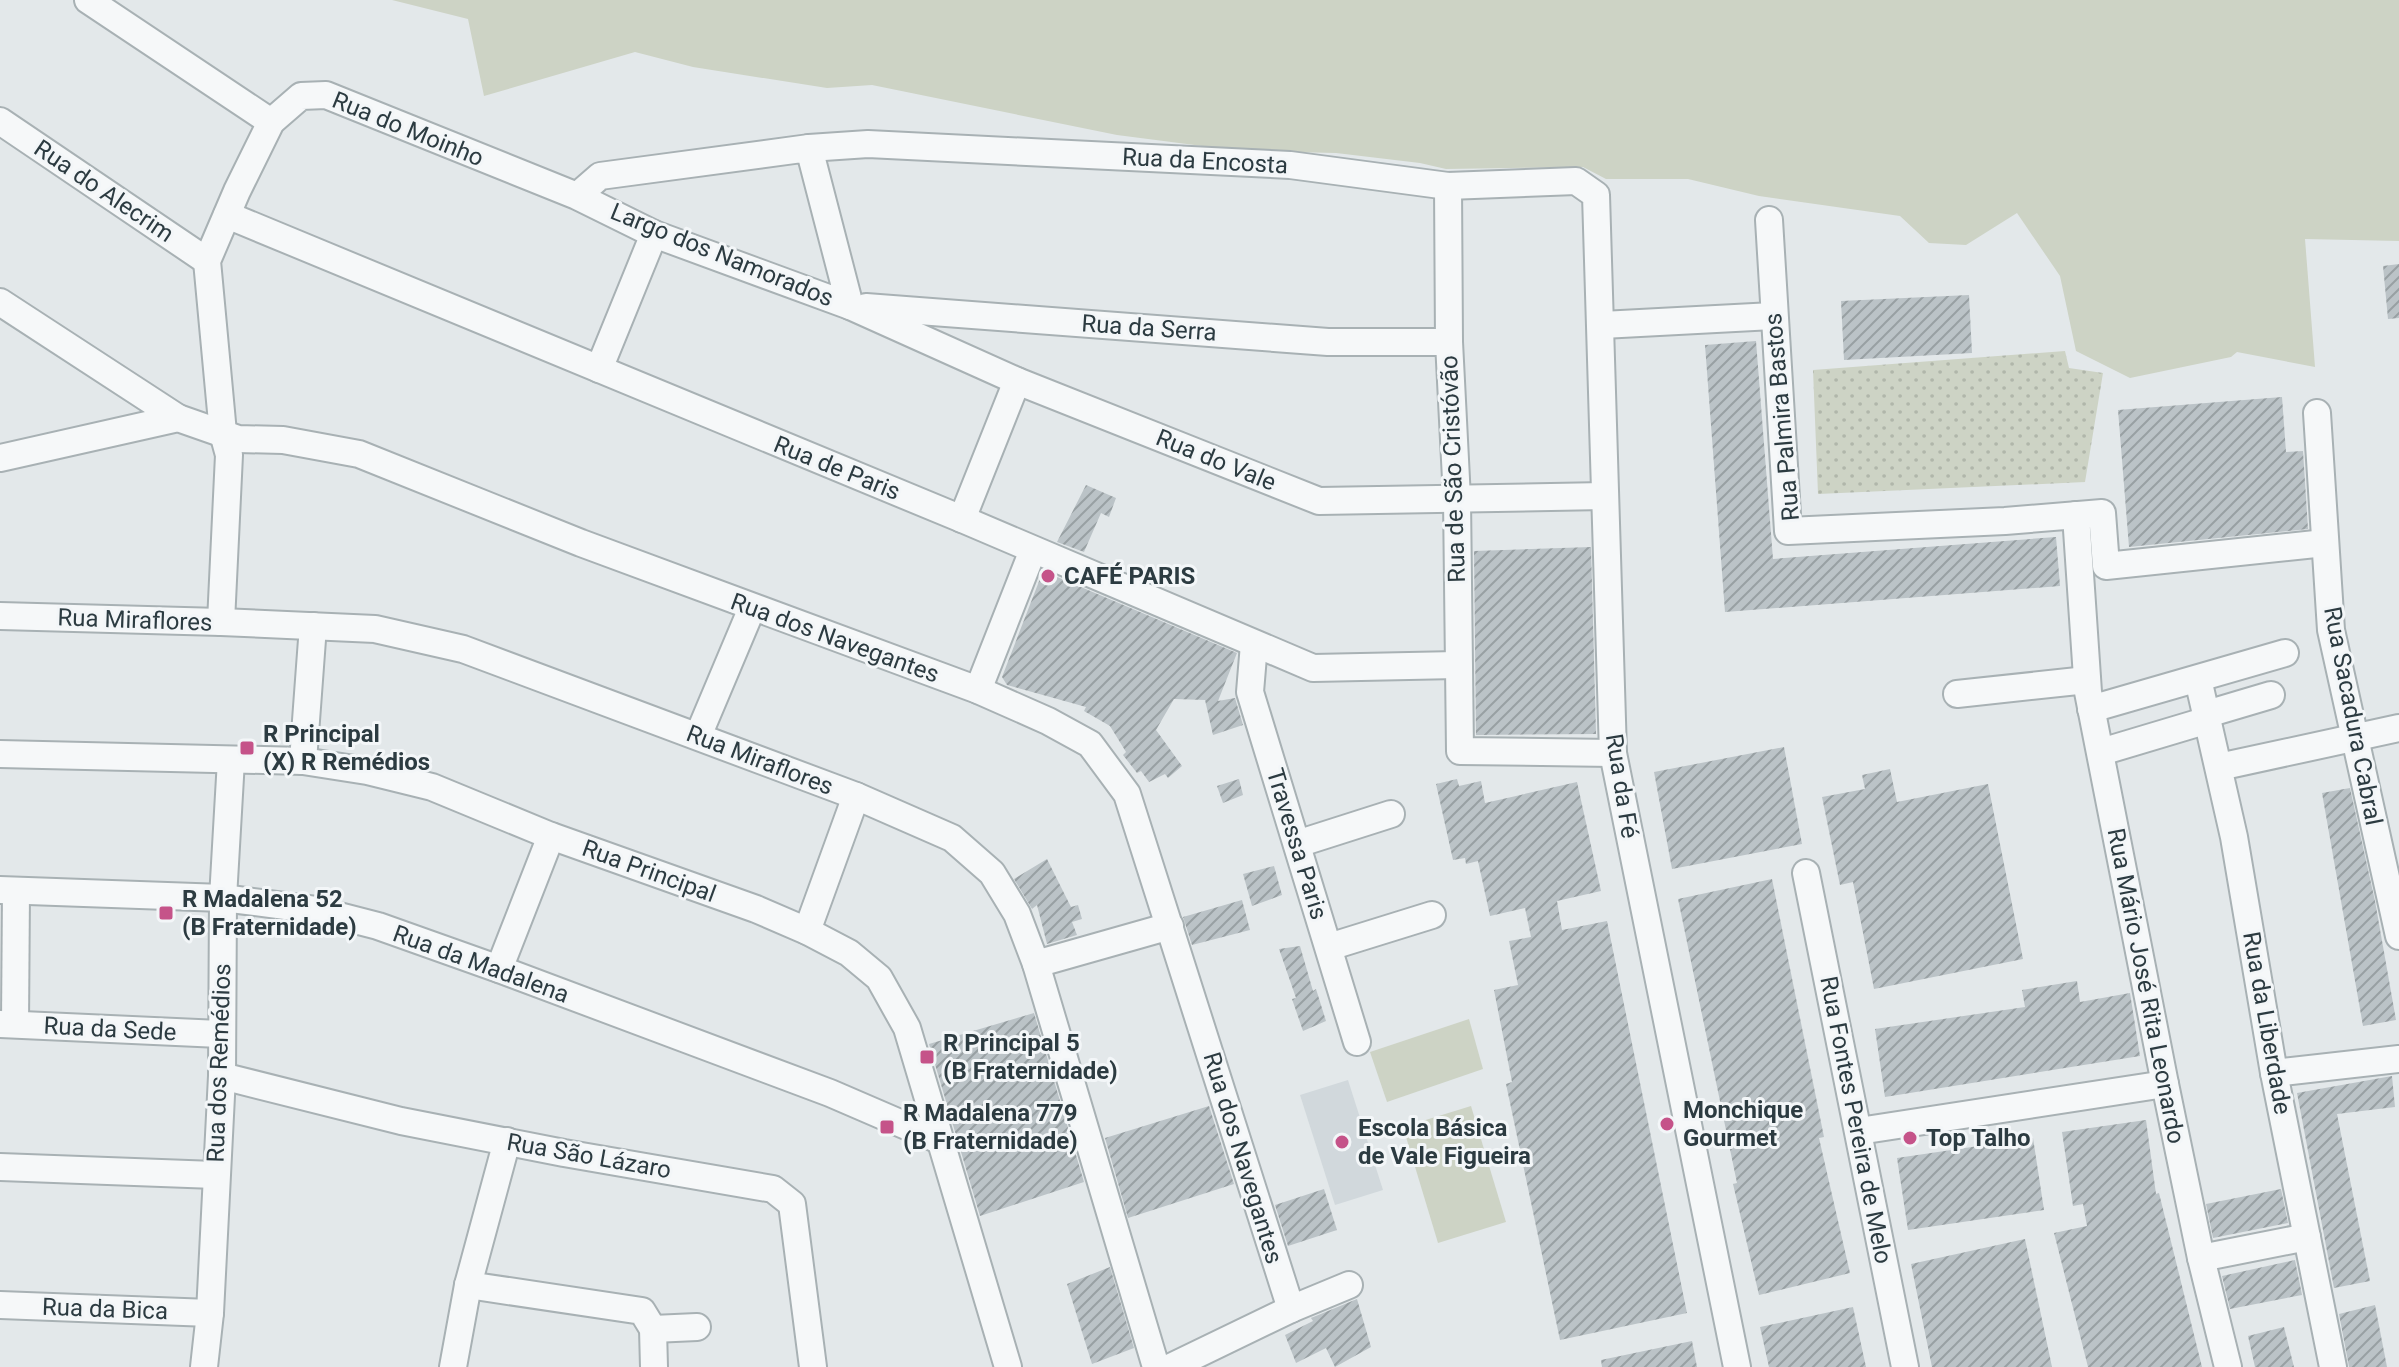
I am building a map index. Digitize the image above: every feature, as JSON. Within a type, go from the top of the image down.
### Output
[{"type":"street","points":[[88,0],[271,122],[207,261],[223,433],[229,455],[221,622]]},
{"type":"street","name":"Rua do Moinho","points":[[271,122],[301,96],[326,95],[577,196]]},
{"type":"street","name":"Rua do Alecrim","points":[[0,121],[207,261]]},
{"type":"street","name":"Rua da Encosta","points":[[809,148],[868,144],[1290,165],[1448,186],[1576,181],[1596,195]]},
{"type":"street","name":"Largo dos Namorados","points":[[809,148],[850,306],[654,234],[577,196],[600,176],[809,148]]},
{"type":"street","name":"Rua de São Cristóvão","points":[[1448,186],[1460,751],[1613,753]]},
{"type":"street","name":"Rua da Fé","points":[[1596,195],[1613,753],[1737,1367]]},
{"type":"street","name":"Rua de Paris","points":[[227,215],[1313,668],[1457,665]]},
{"type":"street","name":"Rua Palmira Bastos","points":[[1769,220],[1788,531],[2071,515]]},
{"type":"street","points":[[599,369],[654,234]]},
{"type":"street","name":"Rua da Serra","points":[[850,306],[1328,342],[1449,342]]},
{"type":"street","name":"Rua do Vale","points":[[850,306],[1017,381],[1319,501],[1605,496]]},
{"type":"street","name":"Rua dos Navegantes","points":[[4,308],[178,418],[238,439],[283,440],[359,454],[581,543],[978,690],[1048,721],[1090,744],[1127,794],[1291,1309]]},
{"type":"street","points":[[1602,325],[1773,316]]},
{"type":"street","points":[[962,519],[1017,381]]},
{"type":"street","name":"Rua Sacadura Cabral","points":[[2317,413],[2331,630],[2399,936]]},
{"type":"street","points":[[0,458],[178,418]]},
{"type":"street","points":[[2071,515],[2102,513],[2106,566],[2325,543]]},
{"type":"street","name":"Rua Mário José Rita Leonardo","points":[[2071,515],[2091,709],[2201,1258],[2228,1367]]},
{"type":"street","points":[[978,690],[1033,550]]},
{"type":"street","points":[[698,736],[752,608]]},
{"type":"street","name":"Rua Miraflores","points":[[0,616],[375,629],[463,649],[856,796],[952,838],[992,873],[1017,914],[1036,964],[1156,1367]]},
{"type":"street","points":[[303,761],[313,626]]},
{"type":"street","name":"Travessa Paris","points":[[1254,644],[1250,692],[1357,1042]]},
{"type":"street","points":[[2091,709],[2285,653]]},
{"type":"street","name":"Rua da Liberdade","points":[[2198,679],[2234,837],[2274,1073],[2333,1367]]},
{"type":"street","points":[[1957,694],[2087,680]]},
{"type":"street","points":[[2101,752],[2271,695]]},
{"type":"street","points":[[2219,767],[2399,728]]},
{"type":"street","name":"Rua Principal","points":[[0,754],[303,761],[367,771],[432,787],[551,836],[756,909],[849,953],[879,978],[907,1028],[1008,1367]]},
{"type":"street","name":"Rua dos Remédios","points":[[205,1367],[222,1076],[223,898],[231,760]]},
{"type":"street","points":[[807,931],[856,796]]},
{"type":"street","points":[[1297,844],[1391,814]]},
{"type":"street","points":[[499,969],[551,836]]},
{"type":"street","name":"Rua Fontes Pereira de Melo","points":[[1806,873],[1905,1367]]},
{"type":"street","points":[[8,891],[8,1024]]},
{"type":"street","name":"Rua da Madalena","points":[[8,891],[223,898],[316,910],[378,926],[830,1093],[939,1140]]},
{"type":"street","points":[[1329,947],[1432,915]]},
{"type":"street","points":[[1036,964],[1170,926]]},
{"type":"street","name":"Rua da Sede","points":[[8,1024],[220,1034]]},
{"type":"street","points":[[2274,1073],[2399,1059]]},
{"type":"street","name":"Rua São Lázaro","points":[[222,1076],[401,1121],[773,1189],[792,1204],[813,1367]]},
{"type":"street","points":[[1859,1131],[2165,1084]]},
{"type":"street","points":[[453,1367],[468,1285],[507,1141]]},
{"type":"street","points":[[0,1167],[215,1175]]},
{"type":"street","points":[[2201,1258],[2307,1237]]},
{"type":"street","points":[[468,1285],[642,1311],[653,1329],[654,1367]]},
{"type":"street","points":[[1171,1367],[1291,1309],[1349,1285]]},
{"type":"street","name":"Rua da Bica","points":[[0,1305],[210,1313]]},
{"type":"street","points":[[653,1329],[697,1327]]},
{"type":"shaded area","points":[[392,0],[2399,0],[2399,241],[2305,239],[2315,367],[2237,352],[2231,357],[2130,378],[2076,351],[2060,276],[2017,213],[1966,245],[1929,243],[1900,216],[1759,196],[1688,179],[1606,179],[1583,167],[1446,169],[1336,153],[1241,151],[1117,135],[872,85],[827,88],[693,67],[635,52],[484,96],[468,19]]},
{"type":"shaded area","points":[[2065,351],[2069,368],[2103,373],[2085,482],[1818,494],[1813,370]]},
{"type":"shaded area","points":[[1469,1019],[1483,1069],[1387,1102],[1370,1052]]},
{"type":"shaded area","name":"Escola Básica de Vale Figueira","points":[[1348,1080],[1383,1190],[1335,1205],[1300,1095]]},
{"type":"shaded area","points":[[1471,1106],[1506,1222],[1438,1243],[1403,1127]]},
{"type":"building","points":[[2399,264],[2399,318],[2388,319],[2383,266]]},
{"type":"building","points":[[1969,295],[1972,353],[1844,360],[1841,301]]},
{"type":"building","points":[[1756,341],[1773,559],[2056,537],[2060,586],[1725,612],[1705,345]]},
{"type":"building","points":[[2282,397],[2286,452],[2303,451],[2308,529],[2129,547],[2118,410]]},
{"type":"building","points":[[1086,485],[1116,498],[1109,517],[1101,513],[1084,552],[1057,542]]},
{"type":"building","points":[[1591,547],[1596,734],[1476,735],[1474,551]]},
{"type":"building","points":[[1043,571],[1237,653],[1218,701],[1235,698],[1243,725],[1213,735],[1205,700],[1174,699],[1156,730],[1182,766],[1168,778],[1165,774],[1149,782],[1141,771],[1137,773],[1123,755],[1126,752],[1110,726],[1084,711],[1086,707],[1007,685],[1002,677]]},
{"type":"building","points":[[1784,747],[1802,844],[1672,869],[1654,772]]},
{"type":"building","points":[[1890,769],[1897,802],[1988,784],[2023,959],[1874,989],[1853,882],[1840,885],[1822,797],[1865,789],[1862,775]]},
{"type":"building","points":[[1239,779],[1243,795],[1223,803],[1217,786]]},
{"type":"building","points":[[1457,779],[1459,786],[1481,781],[1485,803],[1577,782],[1601,891],[1557,901],[1562,930],[1607,921],[1687,1313],[1560,1340],[1506,1084],[1512,1082],[1494,990],[1518,985],[1509,941],[1531,937],[1525,908],[1490,916],[1478,861],[1466,864],[1465,858],[1453,860],[1436,784]]},
{"type":"building","points":[[2350,788],[2375,901],[2396,1020],[2363,1026],[2322,793]]},
{"type":"building","points":[[1047,859],[1071,907],[1078,905],[1082,919],[1072,922],[1077,935],[1047,944],[1037,905],[1032,909],[1014,879]]},
{"type":"building","points":[[1274,866],[1282,895],[1252,906],[1243,874]]},
{"type":"building","points":[[1772,879],[1824,1137],[1819,1138],[1850,1273],[1759,1295],[1733,1184],[1737,1183],[1678,899]]},
{"type":"building","points":[[1242,900],[1250,930],[1192,945],[1183,917]]},
{"type":"building","points":[[1300,946],[1313,991],[1316,989],[1326,1021],[1303,1031],[1292,999],[1296,998],[1279,949]]},
{"type":"building","points":[[2077,981],[2080,1002],[2130,993],[2140,1056],[1885,1097],[1875,1029],[2025,1007],[2022,990]]},
{"type":"building","points":[[1034,1013],[1084,1182],[980,1216],[929,1044]]},
{"type":"building","points":[[2392,1076],[2395,1107],[2337,1114],[2370,1281],[2334,1288],[2297,1093]]},
{"type":"building","points":[[1209,1106],[1234,1184],[1128,1218],[1105,1138]]},
{"type":"building","points":[[2146,1120],[2156,1194],[2159,1193],[2202,1367],[2088,1367],[2054,1233],[2087,1226],[2083,1204],[2073,1206],[2062,1132]]},
{"type":"building","points":[[2033,1138],[2044,1210],[1908,1230],[1897,1158]]},
{"type":"building","points":[[1324,1189],[1337,1230],[1288,1246],[1275,1205]]},
{"type":"building","points":[[2281,1189],[2288,1223],[2213,1238],[2206,1204]]},
{"type":"building","points":[[2025,1239],[2052,1367],[1932,1367],[1911,1264]]},
{"type":"building","points":[[2295,1260],[2302,1295],[2230,1309],[2222,1276]]},
{"type":"building","points":[[1110,1267],[1134,1348],[1092,1364],[1067,1284]]},
{"type":"building","points":[[1357,1299],[1371,1347],[1335,1367],[1326,1348],[1296,1363],[1285,1335],[1313,1321],[1311,1318]]},
{"type":"building","points":[[2375,1305],[2387,1367],[2349,1367],[2339,1314]]},
{"type":"building","points":[[1853,1307],[1866,1367],[1769,1367],[1760,1327]]},
{"type":"building","points":[[2284,1327],[2294,1367],[2255,1367],[2248,1336]]},
{"type":"building","points":[[1692,1341],[1697,1367],[1602,1367],[1601,1360]]},
{"type":"place","name":"CAFÉ PARIS","points":[[1048,576]]},
{"type":"place","name":"R Principal (X) R Remédios","points":[[247,748]]},
{"type":"place","name":"R Madalena 52 (B Fraternidade)","points":[[166,913]]},
{"type":"place","name":"R Principal 5 (B Fraternidade)","points":[[927,1057]]},
{"type":"place","name":"Monchique Gourmet","points":[[1667,1124]]},
{"type":"place","name":"R Madalena 779 (B Fraternidade)","points":[[887,1127]]},
{"type":"place","name":"Top Talho","points":[[1910,1138]]},
{"type":"place","name":"Escola Básica de Vale Figueira","points":[[1342,1142]]}]
